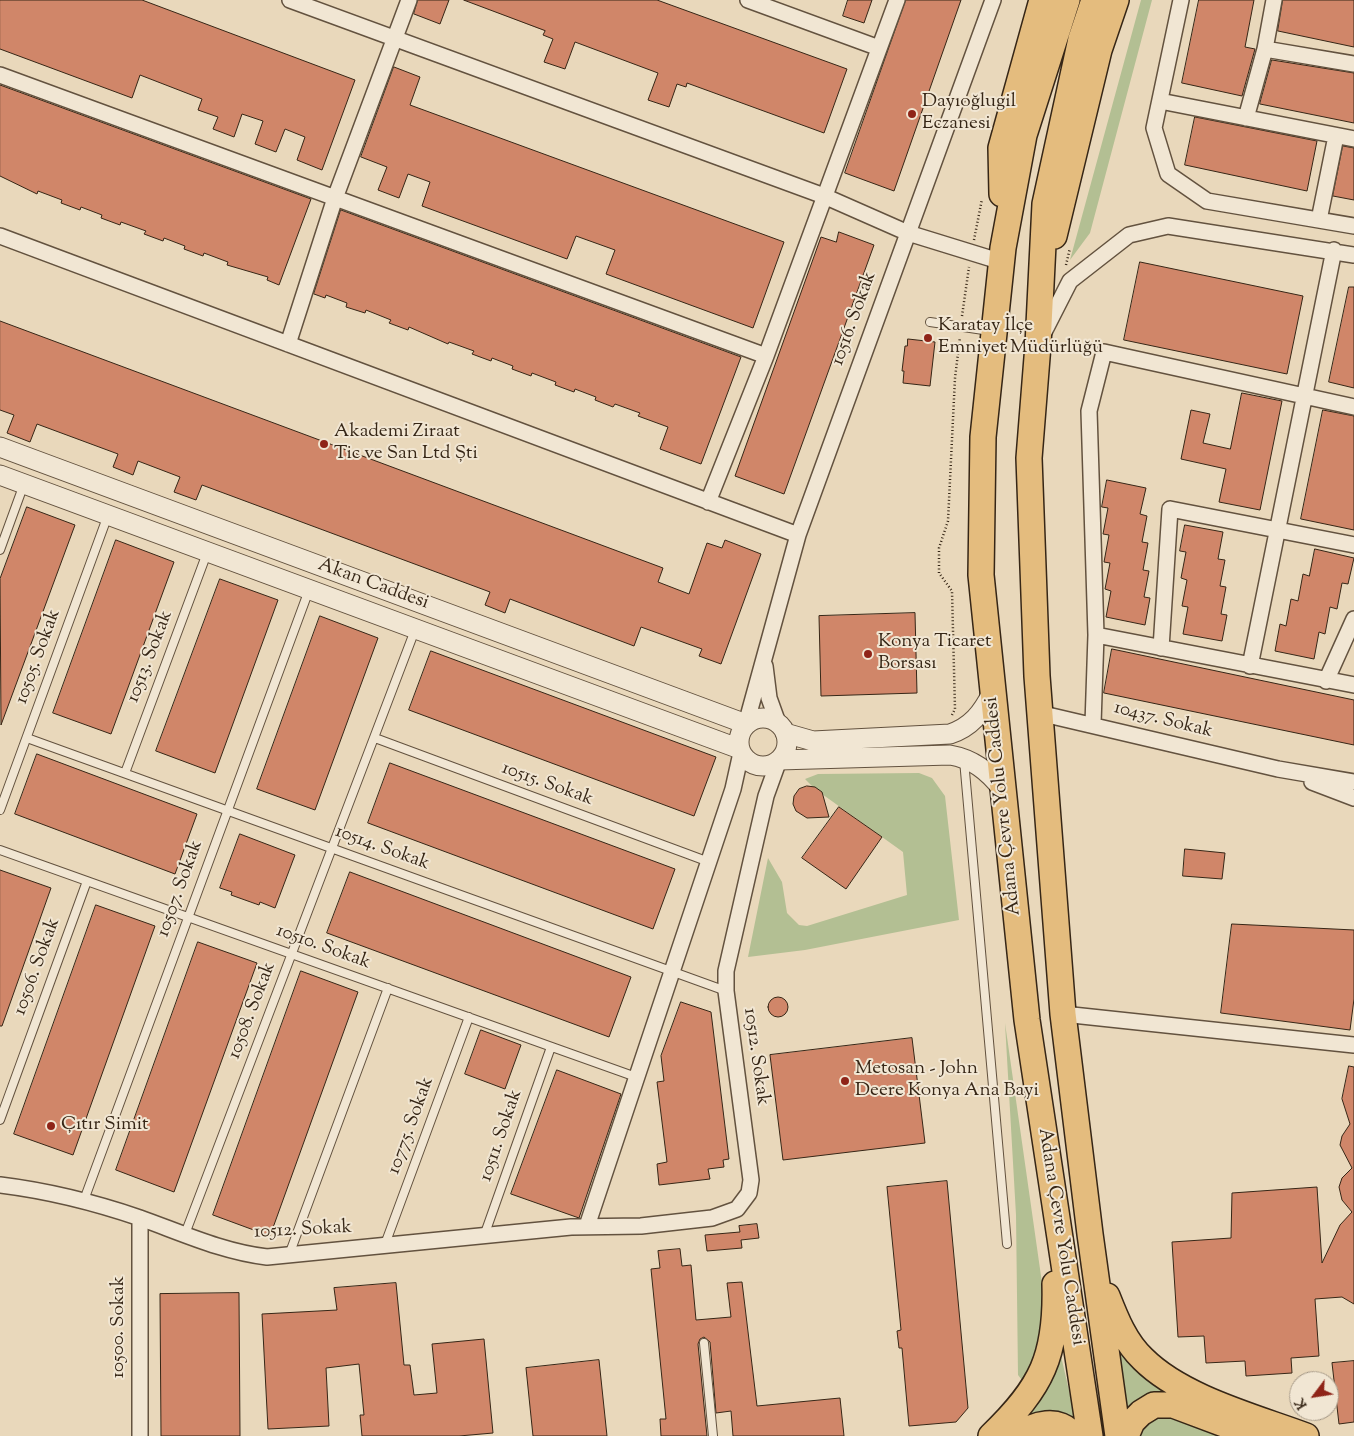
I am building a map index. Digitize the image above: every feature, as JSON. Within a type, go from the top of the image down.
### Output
[{"type":"highway","points":[[1002,255],[1001,148],[1042,0]]},
{"type":"highway","name":"Adana Çevre Yolu Caddesi","points":[[1067,0],[1024,135],[1002,255],[983,437],[981,575],[1027,1020],[1090,1436]]},
{"type":"highway","name":"Adana Çevre Yolu Caddesi","points":[[1094,0],[1081,40],[1045,204],[1038,345],[1028,458],[1039,713],[1063,1014],[1090,1234],[1118,1436]]},
{"type":"highway","points":[[1042,279],[1062,210],[1099,50],[1116,0]]},
{"type":"highway","points":[[990,1436],[1012,1416],[1035,1388],[1049,1353],[1054,1327],[1055,1298],[1052,1184]]},
{"type":"highway","points":[[1090,1234],[1105,1292],[1117,1321],[1143,1359],[1165,1377],[1186,1389],[1306,1436]]},
{"type":"highway","points":[[1126,1436],[1132,1422],[1141,1413],[1154,1405],[1172,1405],[1256,1436]]},
{"type":"highway","points":[[1018,1436],[1027,1429],[1055,1424],[1069,1430],[1073,1436]]},
{"type":"street","points":[[290,0],[824,196],[908,233],[971,252],[1002,255]]},
{"type":"street","points":[[288,344],[335,198],[409,0]]},
{"type":"street","points":[[748,0],[879,48]]},
{"type":"street","points":[[708,502],[766,356],[898,0]]},
{"type":"street","name":"10516. Sokak","points":[[746,724],[798,536],[993,0]]},
{"type":"street","points":[[1181,0],[1154,128],[1168,174],[1207,201],[1354,226]]},
{"type":"street","points":[[1246,118],[1264,49],[1274,0]]},
{"type":"street","points":[[1264,49],[1354,64]]},
{"type":"street","points":[[0,75],[766,356]]},
{"type":"street","points":[[1160,101],[1354,139]]},
{"type":"street","points":[[1319,220],[1336,136]]},
{"type":"street","points":[[1038,345],[1070,281],[1129,235],[1168,226],[1334,250],[1354,255]]},
{"type":"street","points":[[0,236],[798,536]]},
{"type":"street","points":[[1250,666],[1334,250]]},
{"type":"street","points":[[1093,724],[1096,635],[1089,411],[1104,352],[1354,407]]},
{"type":"street","name":"Akan Caddesi","points":[[0,447],[746,724]]},
{"type":"street","name":"Akan Caddesi","points":[[0,475],[740,751]]},
{"type":"street","points":[[1161,648],[1170,510],[1354,545]]},
{"type":"street","points":[[1326,681],[1354,618]]},
{"type":"street","points":[[1096,635],[1354,685]]},
{"type":"street","points":[[764,654],[769,698],[782,728],[786,749],[779,760]]},
{"type":"street","points":[[587,1226],[736,780],[740,734],[746,724],[763,717],[782,728],[813,741],[950,734],[963,730],[975,720],[984,709],[992,693]]},
{"type":"street","name":"10437. Sokak","points":[[1039,713],[1093,724],[1278,769],[1354,782]]},
{"type":"street","points":[[740,751],[749,762],[760,766],[779,760],[938,755],[964,758],[986,771],[1002,789]]},
{"type":"street","name":"10512. Sokak","points":[[0,1185],[43,1190],[84,1200],[250,1255],[289,1255],[384,1247],[587,1226],[641,1226],[712,1218],[736,1209],[744,1201],[752,1180],[726,991],[728,954],[766,796],[779,760]]},
{"type":"street","name":"10437. Sokak","points":[[1278,769],[1354,798]]},
{"type":"street","points":[[1063,1014],[1354,1045]]},
{"type":"street","name":"10500. Sokak","points":[[140,1218],[140,1436]]},
{"type":"lane","points":[[930,322],[994,332]]},
{"type":"lane","points":[[0,550],[24,484]]},
{"type":"lane","name":"10505. Sokak","points":[[0,810],[108,515]]},
{"type":"lane","name":"10513. Sokak","points":[[124,773],[207,552]]},
{"type":"lane","name":"10507. Sokak","points":[[84,1200],[309,590]]},
{"type":"lane","name":"10508. Sokak","points":[[185,1234],[415,630]]},
{"type":"lane","name":"10514. Sokak","points":[[27,738],[726,991]]},
{"type":"lane","name":"10515. Sokak","points":[[374,738],[709,862]]},
{"type":"lane","points":[[964,758],[1007,1244]]},
{"type":"lane","name":"10510. Sokak","points":[[0,850],[636,1077]]},
{"type":"lane","name":"10506. Sokak","points":[[0,1120],[86,881]]},
{"type":"lane","points":[[289,1255],[388,988]]},
{"type":"lane","name":"10775. Sokak","points":[[384,1247],[469,1018]]},
{"type":"lane","name":"10511. Sokak","points":[[484,1236],[550,1046]]},
{"type":"lane","points":[[704,1343],[712,1436]]},
{"type":"path","points":[[950,734],[948,724],[954,709],[952,591],[939,572],[939,548],[948,521],[955,378],[971,252],[980,218],[982,198]]},
{"type":"green space","points":[[1141,0],[1152,0],[1090,233],[1070,260]]},
{"type":"green space","points":[[919,773],[932,778],[945,796],[959,920],[805,950],[748,957],[768,858],[782,882],[787,913],[799,925],[807,926],[907,895],[903,852],[815,789],[805,779],[818,774]]},
{"type":"green space","points":[[1005,1023],[1043,1290],[1043,1335],[1025,1384],[1018,1375],[1016,1215]]},
{"type":"green space","points":[[1113,1341],[1186,1398],[1128,1415]]},
{"type":"green space","points":[[1061,1356],[1076,1421],[1014,1428]]},
{"type":"green space","points":[[1163,1414],[1224,1436],[1141,1436],[1145,1424]]},
{"type":"building","points":[[0,0],[142,0],[355,80],[322,170],[297,160],[305,137],[285,129],[276,152],[255,144],[263,121],[242,114],[234,137],[213,129],[218,117],[198,110],[202,99],[140,75],[132,98],[0,49]]},
{"type":"building","points":[[418,0],[449,0],[440,24],[414,14]]},
{"type":"building","points":[[464,0],[657,0],[847,69],[824,133],[687,83],[686,87],[677,84],[669,107],[648,100],[658,73],[575,42],[565,69],[544,62],[553,39],[543,35],[545,31]]},
{"type":"building","points":[[848,0],[872,0],[864,23],[843,16]]},
{"type":"building","points":[[906,0],[961,0],[894,191],[845,173]]},
{"type":"building","points":[[1199,0],[1254,0],[1245,47],[1255,49],[1242,96],[1182,83]]},
{"type":"building","points":[[1283,0],[1354,0],[1354,47],[1278,31]]},
{"type":"building","points":[[1272,60],[1354,73],[1354,123],[1260,104]]},
{"type":"building","points":[[394,67],[420,77],[410,105],[784,242],[753,328],[606,274],[615,250],[576,236],[567,259],[422,206],[430,182],[408,174],[399,198],[378,190],[387,167],[361,157]]},
{"type":"building","points":[[0,85],[311,199],[279,285],[267,280],[268,277],[227,265],[228,262],[204,253],[203,256],[184,249],[185,246],[164,238],[163,241],[144,234],[146,231],[121,222],[120,225],[101,218],[102,215],[81,207],[80,210],[61,203],[62,200],[38,191],[37,194],[0,176]]},
{"type":"building","points":[[1195,117],[1317,141],[1307,191],[1185,165]]},
{"type":"building","points":[[1343,146],[1354,148],[1354,200],[1333,196]]},
{"type":"building","points":[[341,210],[741,357],[701,464],[660,449],[668,427],[638,416],[640,413],[615,404],[613,407],[595,400],[596,397],[575,389],[574,392],[555,385],[556,382],[532,373],[531,376],[512,369],[513,366],[492,358],[491,361],[472,354],[474,351],[449,342],[448,344],[409,327],[408,330],[389,323],[391,320],[366,310],[365,313],[346,307],[347,303],[326,295],[325,298],[314,294]]},
{"type":"building","points":[[839,232],[874,245],[784,494],[735,476],[821,237],[836,242]]},
{"type":"building","points":[[1140,262],[1303,296],[1287,374],[1124,340]]},
{"type":"building","points":[[1349,287],[1354,287],[1354,388],[1329,382]]},
{"type":"building","points":[[0,321],[663,568],[658,582],[689,594],[707,543],[722,548],[725,540],[761,554],[721,664],[699,656],[702,649],[641,627],[634,646],[510,599],[505,613],[485,605],[490,592],[202,485],[196,500],[174,492],[180,477],[138,461],[133,475],[113,467],[118,454],[37,424],[30,442],[7,433],[14,415],[0,410]]},
{"type":"building","points":[[908,339],[935,342],[930,386],[903,383],[904,371],[902,371],[905,346],[907,346]]},
{"type":"building","points":[[1242,393],[1282,401],[1260,510],[1219,502],[1226,469],[1181,459],[1191,410],[1210,414],[1203,443],[1230,449]]},
{"type":"building","points":[[1323,410],[1354,416],[1354,530],[1301,519]]},
{"type":"building","points":[[1107,480],[1146,488],[1140,514],[1147,516],[1142,542],[1148,543],[1143,570],[1149,571],[1144,597],[1150,598],[1145,625],[1106,617],[1111,591],[1105,589],[1110,563],[1104,562],[1109,535],[1103,534],[1108,508],[1102,507]]},
{"type":"building","points":[[27,507],[75,525],[1,725],[0,579]]},
{"type":"building","points":[[1185,525],[1223,532],[1218,559],[1225,560],[1220,586],[1226,587],[1221,614],[1227,615],[1222,641],[1183,634],[1188,607],[1182,606],[1187,580],[1181,578],[1186,552],[1180,551]]},
{"type":"building","points":[[116,540],[174,562],[111,734],[53,713]]},
{"type":"building","points":[[1315,549],[1354,558],[1348,584],[1342,583],[1337,609],[1330,607],[1325,634],[1319,632],[1314,659],[1275,651],[1280,624],[1286,626],[1291,599],[1298,601],[1303,574],[1309,576]]},
{"type":"building","points":[[220,579],[278,600],[215,773],[156,751]]},
{"type":"building","name":"Konya Ticaret Borsası","points":[[915,613],[917,693],[821,696],[819,616]]},
{"type":"building","points":[[320,616],[378,638],[315,810],[257,789]]},
{"type":"building","points":[[1112,649],[1354,700],[1354,745],[1104,693]]},
{"type":"building","points":[[431,651],[716,757],[694,816],[409,710]]},
{"type":"building","points":[[37,754],[197,814],[175,874],[15,814]]},
{"type":"building","points":[[390,763],[675,869],[653,929],[368,823]]},
{"type":"building","points":[[807,786],[815,787],[822,792],[829,817],[807,818],[796,811],[793,804],[794,796],[799,789]]},
{"type":"building","points":[[839,807],[882,837],[846,889],[802,858]]},
{"type":"building","points":[[240,834],[295,855],[275,908],[260,902],[259,905],[231,895],[232,892],[220,888]]},
{"type":"building","points":[[1185,849],[1225,853],[1222,879],[1183,876]]},
{"type":"building","points":[[0,870],[51,888],[2,1026],[0,1026]]},
{"type":"building","points":[[350,872],[631,977],[609,1037],[327,933]]},
{"type":"building","points":[[96,905],[155,926],[73,1155],[14,1134]]},
{"type":"building","points":[[1232,924],[1354,930],[1354,999],[1350,1030],[1221,1013]]},
{"type":"building","points":[[198,942],[257,963],[174,1192],[116,1170]]},
{"type":"building","points":[[301,971],[358,992],[270,1236],[213,1215]]},
{"type":"building","points":[[778,997],[785,1000],[788,1007],[785,1014],[778,1017],[771,1014],[768,1007],[771,1000]]},
{"type":"building","points":[[681,1002],[711,1012],[729,1159],[723,1160],[724,1167],[708,1169],[710,1179],[659,1185],[657,1164],[667,1162],[657,1082],[664,1081],[661,1056]]},
{"type":"building","points":[[481,1030],[521,1045],[505,1089],[465,1074]]},
{"type":"building","name":"Metosan - John Deere Konya Ana Bayi","points":[[912,1038],[925,1143],[783,1160],[770,1055]]},
{"type":"building","points":[[1349,1066],[1354,1067],[1354,1304],[1342,1297],[1315,1299],[1319,1356],[1291,1358],[1292,1371],[1289,1371],[1289,1373],[1246,1376],[1245,1361],[1206,1363],[1204,1336],[1178,1337],[1172,1242],[1231,1238],[1232,1193],[1317,1187],[1322,1263],[1340,1225],[1352,1212],[1342,1200],[1339,1187],[1342,1178],[1352,1168],[1340,1145],[1342,1136],[1350,1124],[1342,1099]]},
{"type":"building","points":[[557,1070],[621,1094],[579,1218],[511,1194]]},
{"type":"building","points":[[947,1181],[968,1408],[956,1422],[909,1426],[902,1348],[899,1348],[897,1331],[901,1330],[887,1187]]},
{"type":"building","points":[[757,1224],[759,1238],[741,1240],[742,1248],[707,1251],[705,1235],[740,1232],[739,1226]]},
{"type":"building","points":[[680,1249],[682,1266],[691,1265],[696,1320],[731,1317],[727,1283],[742,1282],[757,1406],[840,1398],[844,1436],[733,1436],[731,1411],[716,1413],[710,1342],[704,1337],[700,1339],[698,1344],[707,1436],[661,1436],[660,1419],[666,1419],[651,1269],[660,1268],[658,1251]]},
{"type":"building","points":[[396,1283],[404,1365],[410,1365],[414,1395],[437,1393],[432,1344],[484,1339],[493,1433],[459,1436],[362,1436],[360,1415],[364,1415],[359,1364],[326,1368],[329,1426],[268,1429],[262,1314],[337,1310],[334,1288]]},
{"type":"building","points":[[239,1293],[240,1436],[161,1436],[160,1294]]},
{"type":"building","points":[[599,1360],[607,1436],[533,1436],[526,1368]]},
{"type":"building","points":[[1354,1361],[1354,1422],[1339,1424],[1339,1371],[1333,1371],[1332,1363]]},
{"type":"place","name":"Dayıoğlugil Eczanesi","points":[[912,114]]},
{"type":"place","name":"Karatay İlçe Emniyet Müdürlüğü","points":[[928,338]]},
{"type":"place","name":"Akademi Ziraat Tic ve San Ltd Şti","points":[[324,444]]},
{"type":"place","name":"Konya Ticaret Borsası","points":[[868,654]]},
{"type":"place","name":"Metosan - John Deere Konya Ana Bayi","points":[[845,1081]]},
{"type":"place","name":"Çıtır Simit","points":[[51,1126]]}]
